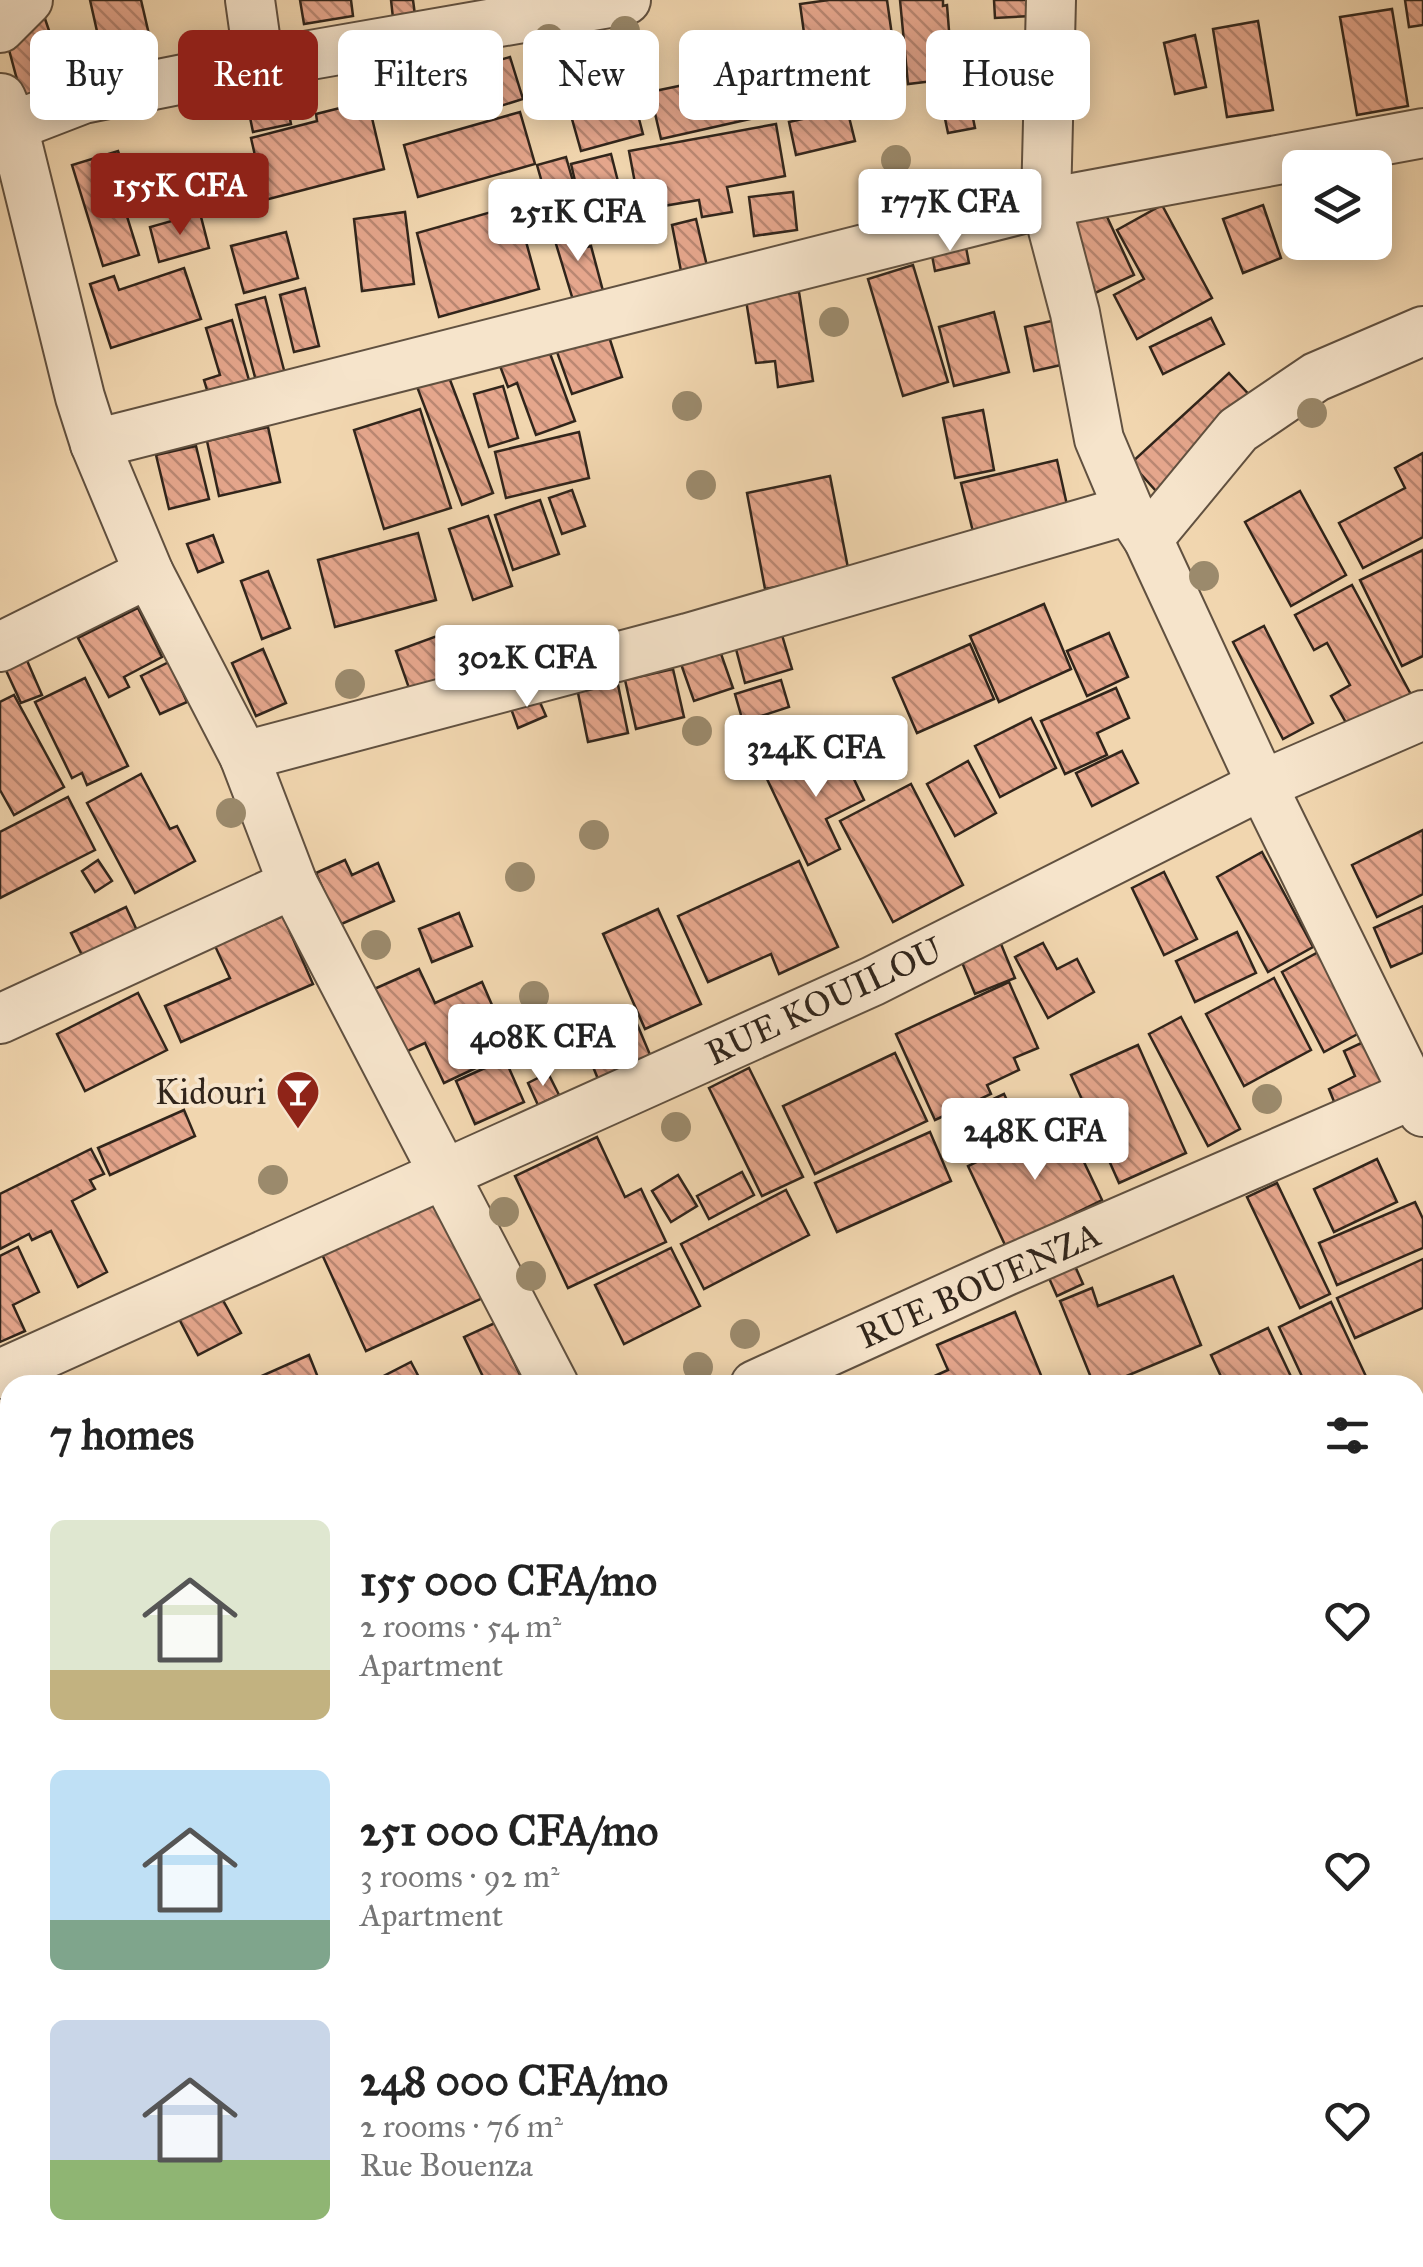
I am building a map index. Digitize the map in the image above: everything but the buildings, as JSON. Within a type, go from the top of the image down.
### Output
[{"type":"street","points":[[0,28],[28,0]]},
{"type":"street","points":[[250,0],[254,30]]},
{"type":"street","points":[[318,54],[626,0]]},
{"type":"street","points":[[1051,0],[1046,203],[1075,312],[1099,439],[1262,785],[1420,1099]]},
{"type":"street","points":[[178,80],[4,118],[80,397],[95,444],[149,573],[244,756],[293,884],[549,1375]]},
{"type":"street","points":[[95,444],[1046,203],[1423,132]]},
{"type":"street","points":[[244,756],[688,638],[1139,525],[1238,430],[1316,377],[1423,331]]},
{"type":"street","points":[[0,647],[149,573]]},
{"type":"street","name":"RUE KOUILOU","points":[[0,1374],[873,980],[1262,785],[1423,715]]},
{"type":"street","points":[[0,1019],[293,884]]},
{"type":"street","name":"RUE BOUENZA","points":[[777,1375],[1006,1271],[1420,1099]]},
{"type":"place","name":"Kidouri","points":[[298,1130]]}]
